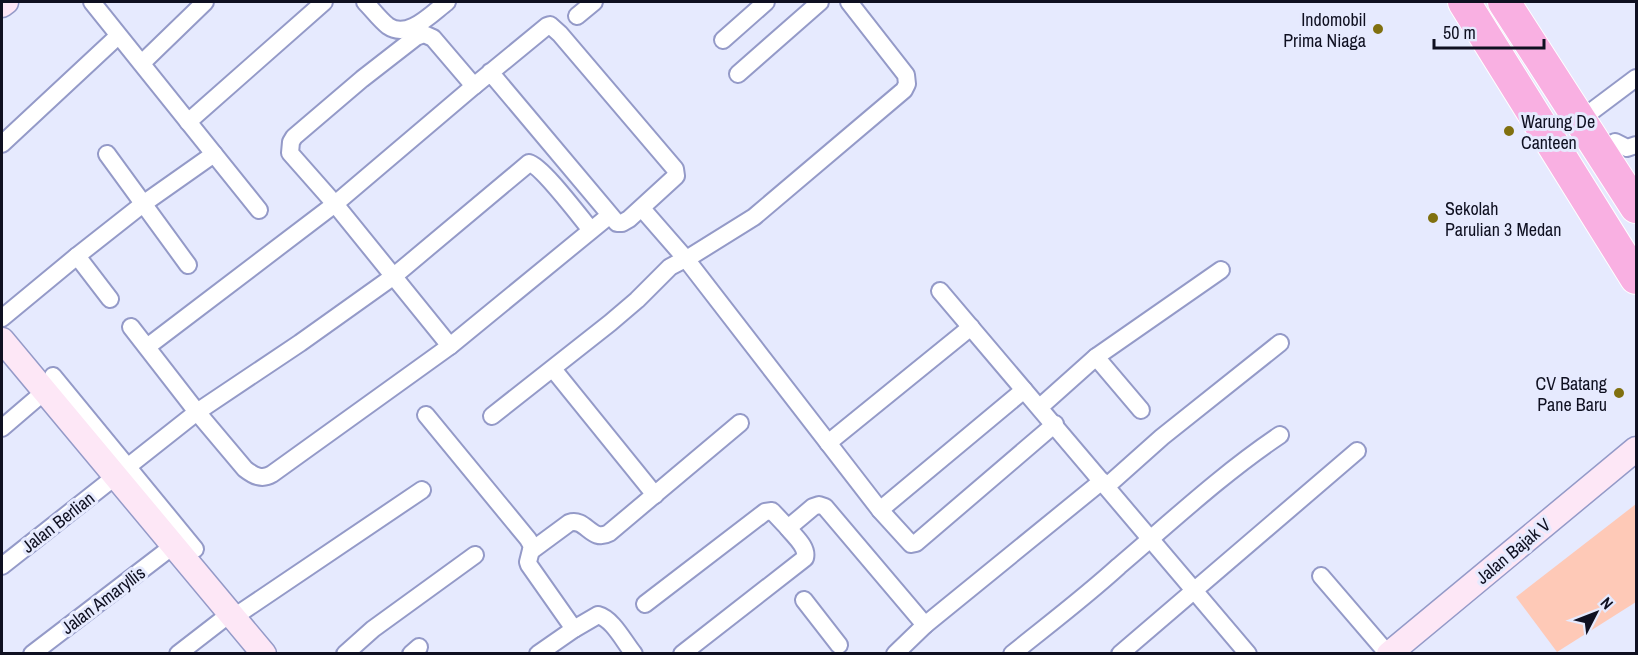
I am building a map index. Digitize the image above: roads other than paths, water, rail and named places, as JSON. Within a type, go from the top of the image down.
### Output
[{"type":"highway","points":[[1464,2],[1636,278]]},
{"type":"highway","points":[[1504,2],[1600,151],[1632,190]]},
{"type":"street","points":[[2,5],[6,2]]},
{"type":"street","points":[[92,2],[259,210]]},
{"type":"street","points":[[142,63],[205,2]]},
{"type":"street","points":[[188,122],[324,2]]},
{"type":"street","points":[[365,2],[387,25],[400,31],[411,28],[447,2]]},
{"type":"street","points":[[577,16],[594,2]]},
{"type":"street","points":[[723,40],[765,2]]},
{"type":"street","points":[[738,74],[820,2]]},
{"type":"street","points":[[492,416],[637,300],[663,273],[754,217],[906,87],[906,75],[896,60],[849,2]]},
{"type":"street","points":[[147,347],[335,204],[490,72],[547,26],[552,26],[675,169],[674,179],[629,219],[619,223],[490,72]]},
{"type":"street","points":[[450,346],[335,204],[294,159],[290,153],[291,142],[298,133],[416,36],[424,34],[433,38],[474,86]]},
{"type":"street","points":[[2,144],[117,36]]},
{"type":"street","points":[[1580,120],[1636,78]]},
{"type":"street","points":[[1600,151],[1616,142],[1628,148],[1636,145]]},
{"type":"street","points":[[107,154],[188,265]]},
{"type":"street","points":[[2,318],[143,204],[214,154]]},
{"type":"street","name":"Jalan Berlian","points":[[2,566],[197,412],[394,276],[530,163],[544,175],[591,230]]},
{"type":"street","points":[[645,212],[686,259],[908,543],[914,544],[1054,424]]},
{"type":"street","points":[[131,327],[245,469],[254,476],[267,477],[450,346],[610,215]]},
{"type":"street","points":[[77,256],[110,299]]},
{"type":"street","points":[[1040,407],[1096,357],[1221,270]]},
{"type":"street","points":[[940,291],[1248,654]]},
{"type":"street","points":[[828,443],[971,327]]},
{"type":"street","points":[[2,340],[48,384],[184,548],[232,615],[264,654]]},
{"type":"street","points":[[895,654],[925,625],[1280,343]]},
{"type":"street","points":[[1096,357],[1141,410]]},
{"type":"street","points":[[553,369],[655,495]]},
{"type":"street","points":[[2,428],[48,384]]},
{"type":"street","points":[[880,510],[1024,390]]},
{"type":"street","points":[[426,415],[528,539],[532,546],[530,566],[574,628]]},
{"type":"street","points":[[531,551],[575,521],[580,522],[594,534],[603,536],[740,423]]},
{"type":"street","points":[[1012,654],[1120,566],[1221,479],[1280,435]]},
{"type":"street","name":"Jalan Bajak V","points":[[1389,654],[1636,449]]},
{"type":"street","points":[[1120,654],[1357,451]]},
{"type":"street","points":[[178,654],[232,615],[422,490]]},
{"type":"street","points":[[788,528],[813,507],[819,505],[825,507],[925,625]]},
{"type":"street","points":[[645,604],[765,512],[772,511],[804,548],[805,558],[682,654]]},
{"type":"street","name":"Jalan Amaryllis","points":[[32,654],[184,548]]},
{"type":"street","points":[[345,654],[373,629],[475,555]]},
{"type":"street","points":[[1321,576],[1389,654]]},
{"type":"street","points":[[804,600],[837,651]]},
{"type":"street","points":[[538,654],[594,616],[602,616],[609,621],[633,654]]},
{"type":"place","name":"Indomobil Prima Niaga","points":[[1378,29]]},
{"type":"place","name":"Warung De Canteen","points":[[1509,131]]},
{"type":"place","name":"Sekolah Parulian 3 Medan","points":[[1433,218]]},
{"type":"place","name":"CV Batang Pane Baru","points":[[1619,393]]}]
